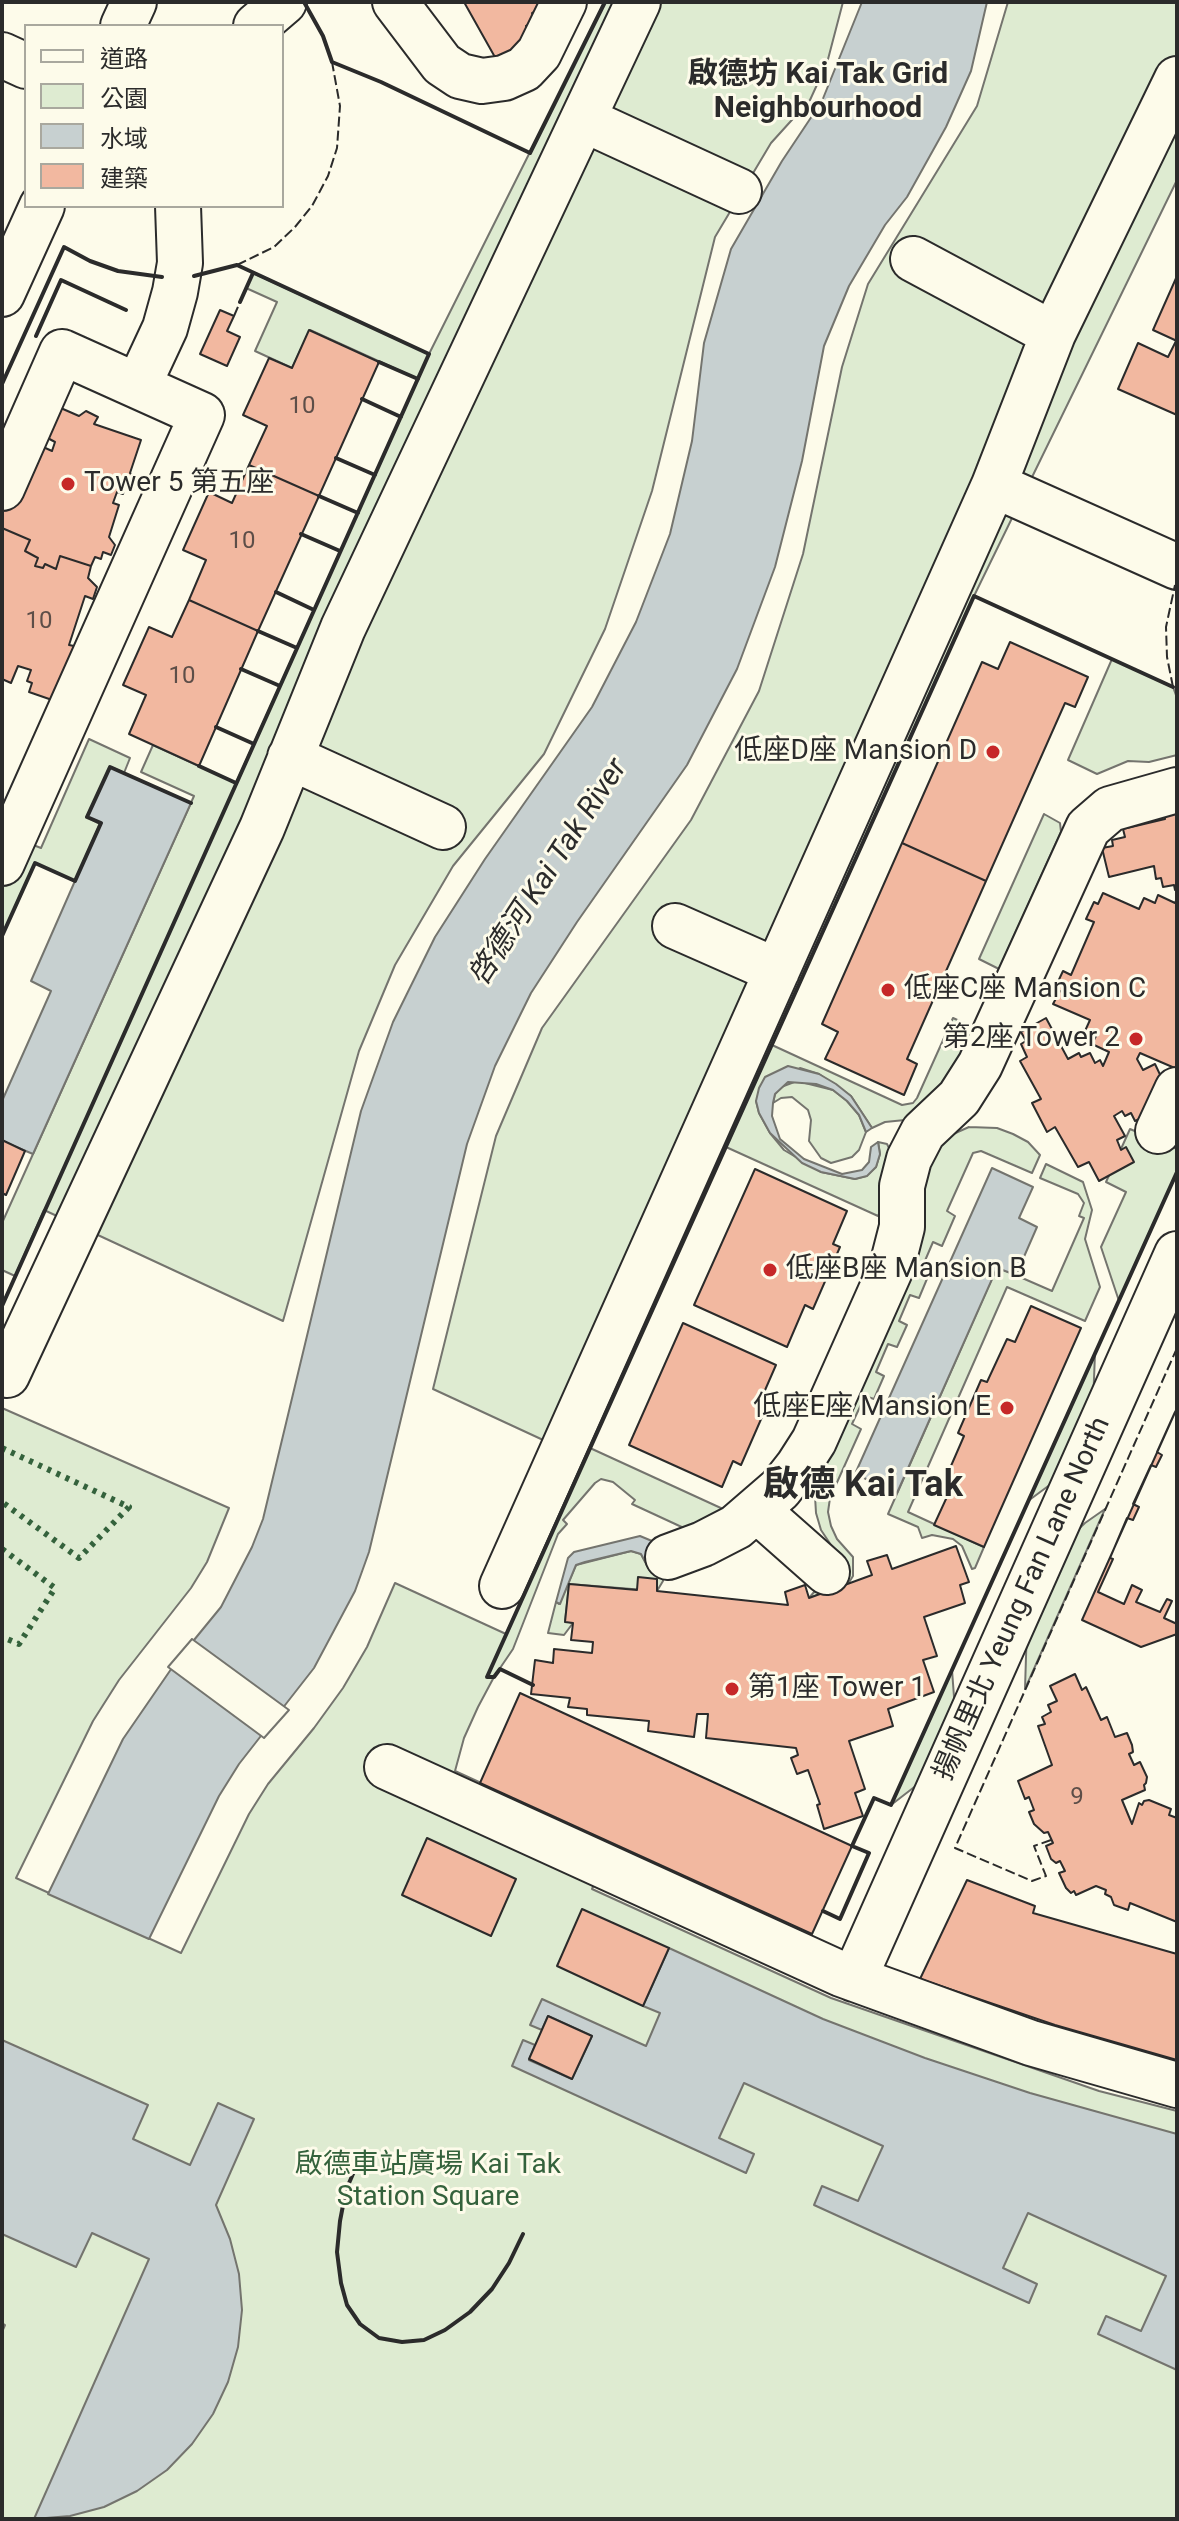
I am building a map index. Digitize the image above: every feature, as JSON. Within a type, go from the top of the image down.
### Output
[{"type":"street","points":[[124,24],[134,2]]},
{"type":"street","points":[[258,24],[284,2]]},
{"type":"street","points":[[395,2],[442,64],[460,76],[482,81],[504,78],[524,69],[539,53],[564,2]]},
{"type":"street","points":[[7,1375],[255,842],[343,628],[638,2]]},
{"type":"street","points":[[2,55],[24,65]]},
{"type":"street","points":[[502,1586],[994,485],[1053,334],[1177,79]]},
{"type":"street","points":[[585,120],[739,191]]},
{"type":"street","points":[[2,294],[41,208]]},
{"type":"street","points":[[138,386],[165,328],[175,292],[180,263],[178,208]]},
{"type":"street","points":[[913,259],[1053,334]]},
{"type":"street","points":[[2,488],[62,352],[202,415],[2,863]]},
{"type":"street","points":[[994,485],[1177,567]]},
{"type":"street","points":[[290,757],[443,827]]},
{"type":"street","points":[[668,1557],[703,1544],[736,1527],[758,1511],[780,1489],[814,1441],[895,1257],[902,1227],[902,1186],[909,1159],[923,1132],[959,1098],[976,1074],[1088,828],[1110,809],[1177,790]]},
{"type":"street","points":[[675,926],[777,971]]},
{"type":"street","points":[[1158,1131],[1177,1090]]},
{"type":"street","name":"揚帆里北 Yeung Fan Lane North","points":[[862,1962],[1177,1254]]},
{"type":"street","points":[[758,1511],[827,1572]]},
{"type":"street","points":[[387,1767],[862,1962],[1031,2043],[1177,2085]]},
{"type":"green space","points":[[605,2],[843,2],[827,63],[810,100],[771,143],[715,237],[652,491],[605,629],[544,754],[453,866],[395,965],[359,1051],[283,1321],[44,1210],[15,1276],[2,1270],[2,1223],[194,796],[141,772],[153,745],[236,783],[418,379],[310,330],[292,368],[255,351],[277,302],[246,288],[253,273],[429,354]]},
{"type":"green space","points":[[1008,2],[1177,2],[1177,180],[974,596],[772,1045],[902,1105],[913,1103],[917,1098],[953,1018],[973,1027],[961,1055],[942,1084],[905,1120],[885,1122],[872,1128],[851,1096],[819,1074],[800,1068],[756,1101],[770,1133],[784,1150],[821,1172],[855,1179],[866,1176],[876,1167],[880,1154],[878,1142],[887,1144],[889,1148],[880,1186],[878,1216],[726,1147],[582,1458],[433,1389],[496,1136],[542,1028],[691,820],[759,691],[803,554],[842,367],[868,284],[977,106]]},
{"type":"green space","points":[[1112,659],[1173,687],[1177,698],[1177,755],[1149,762],[1128,761],[1097,774],[1068,760]]},
{"type":"green space","points":[[89,739],[130,758],[124,773],[111,767],[88,817],[101,823],[75,881],[35,863],[2,936],[2,888],[23,841],[41,848]]},
{"type":"green space","points":[[1044,814],[1060,823],[1061,832],[999,969],[979,959]]},
{"type":"green space","points":[[797,1081],[833,1090],[859,1115],[866,1132],[859,1150],[852,1157],[831,1163],[821,1158],[809,1141],[811,1120],[808,1110],[792,1097],[773,1103],[781,1087]]},
{"type":"green space","points":[[969,1127],[997,1128],[1013,1134],[1028,1142],[1040,1155],[1032,1173],[981,1151],[973,1153],[947,1211],[955,1216],[942,1246],[933,1242],[921,1270],[929,1274],[919,1298],[910,1295],[899,1321],[907,1325],[897,1347],[888,1344],[876,1372],[884,1376],[874,1399],[865,1396],[852,1424],[861,1429],[830,1498],[828,1512],[831,1526],[837,1539],[853,1557],[853,1576],[848,1584],[809,1598],[843,1558],[821,1530],[815,1496],[818,1478],[917,1255],[924,1226],[924,1187],[935,1154],[951,1135]]},
{"type":"green space","points":[[1130,1129],[1177,1149],[1177,1172],[1119,1301],[1101,1247],[1126,1192],[1106,1182]]},
{"type":"green space","points":[[1046,1164],[1083,1182],[1092,1210],[1085,1239],[1100,1287],[1085,1321],[1007,1287],[908,1512],[984,1547],[972,1569],[962,1546],[953,1539],[932,1535],[922,1538],[918,1527],[888,1514],[997,1267],[1052,1291],[1084,1218],[1079,1216],[1084,1203],[1078,1194],[1040,1178]]},
{"type":"green space","points":[[1095,1353],[1093,1405],[1051,1484],[1028,1501]]},
{"type":"green space","name":"啟德車站廣場 Kai Tak Station Square","points":[[2,1408],[229,1508],[207,1562],[191,1588],[119,1680],[93,1721],[16,1878],[181,1953],[249,1814],[268,1784],[343,1688],[367,1647],[395,1583],[506,1634],[590,1448],[723,1509],[686,1529],[632,1504],[635,1500],[613,1482],[601,1479],[595,1483],[563,1520],[567,1524],[558,1534],[513,1649],[478,1707],[464,1738],[455,1771],[612,1843],[592,1889],[831,1998],[1099,2091],[1177,2111],[1177,2519],[2,2519],[2,2332],[5,2325],[2,2323]]},
{"type":"green space","points":[[1105,1509],[1025,1689],[1027,1625],[1065,1542]]},
{"type":"green space","points":[[631,1551],[641,1554],[650,1571],[661,1567],[663,1581],[657,1591],[569,1584],[565,1621],[573,1623],[564,1635],[548,1633],[556,1602],[559,1604],[576,1565]]},
{"type":"green space","points":[[952,1670],[955,1710],[926,1778],[891,1805]]},
{"type":"water","name":"啓德河 Kai Tak River","points":[[862,2],[987,2],[971,71],[946,127],[907,197],[885,225],[849,286],[824,346],[802,461],[775,567],[737,669],[687,765],[531,993],[495,1066],[467,1144],[369,1552],[355,1591],[314,1668],[239,1764],[219,1796],[149,1939],[48,1894],[123,1739],[176,1662],[221,1607],[252,1547],[263,1519],[361,1111],[393,1022],[435,937],[485,859],[592,707],[636,622],[670,534],[692,441],[704,343],[731,249],[782,161],[822,101]]},
{"type":"water","points":[[110,767],[191,803],[33,1154],[2,1141],[2,1101],[51,991],[31,981],[100,824],[87,817]]},
{"type":"water","points":[[788,1066],[819,1074],[836,1084],[851,1096],[872,1128],[866,1132],[859,1115],[833,1090],[816,1084],[788,1082],[775,1094],[773,1103],[772,1116],[780,1139],[804,1159],[842,1174],[862,1170],[869,1162],[871,1147],[878,1142],[880,1154],[876,1167],[867,1176],[855,1179],[821,1172],[802,1163],[770,1133],[756,1101],[759,1088],[765,1077]]},
{"type":"water","points":[[992,1168],[1033,1187],[1019,1218],[1037,1227],[1016,1275],[997,1268],[897,1493],[855,1474]]},
{"type":"water","points":[[640,1536],[652,1541],[661,1567],[650,1571],[641,1554],[631,1551],[576,1565],[560,1604],[556,1602],[568,1558],[574,1552]]},
{"type":"water","points":[[669,1948],[823,2019],[925,2058],[1030,2093],[1177,2134],[1177,2370],[1098,2334],[1106,2316],[1141,2331],[1166,2276],[1028,2213],[1003,2268],[1037,2284],[1029,2303],[814,2205],[822,2186],[858,2201],[883,2146],[744,2083],[719,2138],[754,2154],[746,2173],[512,2066],[523,2040],[535,2045],[529,2060],[572,2079],[592,2036],[548,2016],[542,2030],[530,2025],[542,1999],[646,2046],[660,2013],[643,2006]]},
{"type":"water","points":[[2,2040],[148,2105],[133,2139],[190,2165],[218,2103],[254,2119],[216,2205],[230,2239],[239,2274],[242,2310],[238,2347],[228,2382],[213,2414],[192,2444],[167,2470],[137,2491],[104,2507],[70,2516],[34,2519],[149,2259],[92,2233],[76,2267],[2,2234]]},
{"type":"pier","points":[[192,1639],[289,1710],[264,1738],[168,1667]]},
{"type":"building","points":[[464,2],[551,2],[532,13],[536,21],[526,26],[537,47],[516,47],[496,59]]},
{"type":"building","points":[[1177,276],[1177,341],[1153,330]]},
{"type":"building","points":[[220,310],[234,316],[227,331],[240,337],[227,366],[200,354]]},
{"type":"building","points":[[309,330],[379,362],[319,496],[249,465],[267,426],[243,415],[269,358],[292,368]]},
{"type":"building","points":[[1176,341],[1177,415],[1118,389],[1138,343],[1168,357]]},
{"type":"building","name":"Tower 5 第五座","points":[[47,402],[79,416],[86,411],[98,417],[94,424],[141,440],[130,473],[136,479],[133,490],[125,487],[123,494],[117,492],[113,503],[119,505],[109,537],[115,545],[111,555],[103,552],[101,559],[95,557],[91,566],[60,556],[56,569],[45,564],[43,568],[35,566],[38,558],[25,551],[30,540],[2,528],[2,480],[21,437],[52,451],[55,442],[44,436]]},
{"type":"building","points":[[249,465],[319,496],[258,631],[189,600],[206,560],[183,550],[209,492],[232,503]]},
{"type":"building","points":[[2,528],[30,540],[25,551],[38,558],[35,566],[43,568],[45,564],[56,569],[60,556],[91,566],[88,578],[97,587],[93,599],[85,596],[69,645],[74,646],[72,652],[79,655],[55,701],[29,692],[32,683],[27,681],[31,670],[18,666],[11,683],[2,679]]},
{"type":"building","points":[[189,600],[258,631],[199,766],[129,734],[146,695],[123,685],[149,627],[172,637]]},
{"type":"building","name":"低座D座 Mansion D","points":[[1010,642],[1088,677],[1075,707],[1065,703],[986,881],[902,843],[982,662],[998,669]]},
{"type":"building","points":[[1177,807],[1177,890],[1174,885],[1163,887],[1161,878],[1156,879],[1154,866],[1109,877],[1102,848],[1113,846],[1112,840],[1125,837],[1123,829],[1165,819],[1164,810]]},
{"type":"building","name":"低座C座 Mansion C","points":[[902,843],[986,881],[907,1059],[917,1064],[904,1095],[825,1059],[838,1032],[822,1024]]},
{"type":"building","name":"第2座 Tower 2","points":[[1103,893],[1139,909],[1144,898],[1155,903],[1158,895],[1175,903],[1177,898],[1177,1069],[1140,1053],[1137,1059],[1143,1070],[1155,1064],[1164,1083],[1146,1116],[1135,1121],[1131,1113],[1125,1116],[1122,1111],[1114,1116],[1125,1136],[1117,1140],[1121,1150],[1126,1147],[1134,1162],[1099,1181],[1089,1162],[1078,1167],[1055,1127],[1047,1132],[1032,1103],[1041,1099],[1020,1061],[1027,1057],[1021,1044],[1026,1041],[1021,1032],[1046,1018],[1068,1059],[1079,1053],[1081,1057],[1090,1053],[1095,1063],[1100,1060],[1103,1066],[1109,1052],[1092,1044],[1096,1036],[1085,1031],[1090,1020],[1053,1004],[1060,991],[1055,988],[1063,971],[1071,975],[1094,922],[1086,919],[1094,902],[1098,904]]},
{"type":"building","points":[[2,1140],[25,1151],[6,1195],[2,1193]]},
{"type":"building","name":"低座B座 Mansion B","points":[[755,1169],[847,1211],[833,1244],[840,1247],[813,1309],[805,1305],[787,1347],[694,1305]]},
{"type":"building","name":"低座E座 Mansion E","points":[[1031,1306],[1081,1328],[984,1547],[934,1525],[952,1486],[944,1482],[964,1436],[958,1433],[981,1380],[987,1382],[1007,1339],[1015,1342]]},
{"type":"building","points":[[683,1323],[776,1365],[762,1397],[769,1401],[741,1465],[733,1461],[722,1487],[629,1445]]},
{"type":"building","points":[[1177,1408],[1177,1634],[1141,1647],[1082,1620]]},
{"type":"building","points":[[1175,1412],[1177,1624],[1164,1618],[1172,1601],[1167,1599],[1160,1612],[1136,1602],[1142,1590],[1132,1585],[1124,1604],[1098,1592],[1127,1518],[1133,1520],[1139,1507],[1133,1504],[1151,1465],[1156,1467],[1162,1455],[1157,1452]]},
{"type":"building","name":"第1座 Tower 1","points":[[956,1546],[969,1582],[960,1585],[965,1603],[924,1617],[937,1656],[923,1660],[934,1692],[888,1709],[893,1726],[849,1741],[865,1789],[855,1793],[863,1816],[824,1829],[817,1805],[820,1804],[808,1770],[797,1774],[791,1758],[798,1755],[796,1748],[706,1738],[708,1714],[697,1714],[694,1737],[648,1731],[649,1721],[587,1715],[587,1709],[568,1707],[570,1698],[531,1694],[535,1660],[553,1663],[554,1649],[592,1653],[593,1642],[571,1640],[573,1623],[565,1622],[569,1584],[637,1590],[638,1577],[657,1579],[657,1591],[788,1605],[785,1592],[805,1585],[809,1598],[872,1575],[867,1561],[887,1555],[892,1569]]},
{"type":"building","points":[[1075,1674],[1082,1690],[1086,1687],[1101,1720],[1107,1717],[1115,1737],[1127,1733],[1133,1752],[1129,1754],[1134,1765],[1140,1762],[1147,1777],[1145,1790],[1122,1800],[1132,1824],[1139,1803],[1142,1805],[1149,1800],[1171,1809],[1169,1815],[1177,1818],[1177,1922],[1130,1903],[1128,1910],[1114,1905],[1111,1897],[1105,1894],[1106,1890],[1096,1886],[1076,1895],[1074,1891],[1071,1893],[1059,1873],[1065,1871],[1060,1861],[1056,1863],[1051,1859],[1046,1846],[1053,1843],[1048,1832],[1044,1833],[1034,1824],[1029,1812],[1034,1810],[1029,1797],[1025,1799],[1018,1781],[1052,1765],[1038,1726],[1045,1724],[1042,1717],[1051,1712],[1048,1705],[1057,1701],[1050,1686]]},
{"type":"building","points":[[520,1693],[852,1846],[812,1934],[480,1783]]},
{"type":"building","points":[[427,1838],[516,1879],[491,1936],[402,1895]]},
{"type":"building","points":[[967,1880],[1035,1906],[1033,1913],[1177,1954],[1177,2060],[1055,2025],[920,1979]]},
{"type":"building","points":[[582,1909],[669,1948],[643,2006],[557,1966]]},
{"type":"building","points":[[548,2016],[592,2036],[572,2079],[529,2059]]},
{"type":"hedge","points":[[2,1448],[129,1507],[79,1558],[2,1502]]},
{"type":"hedge","points":[[2,1549],[55,1588],[19,1644],[2,1637]]},
{"type":"fence","points":[[237,265],[274,247],[295,227],[312,206],[328,176],[337,148],[340,106],[332,62]]},
{"type":"fence","points":[[234,316],[240,302]]},
{"type":"fence","points":[[1173,687],[1167,657],[1166,627],[1175,585]]},
{"type":"fence","points":[[1051,1840],[1034,1846],[1046,1876],[1032,1881],[955,1848],[1177,1348]]},
{"type":"wall","points":[[304,2],[323,36],[332,62],[530,153],[605,2]]},
{"type":"wall","points":[[2,384],[64,247],[118,271],[162,277]]},
{"type":"wall","points":[[2,1306],[429,354],[237,265],[194,276]]},
{"type":"wall","points":[[240,302],[253,273]]},
{"type":"wall","points":[[36,336],[61,280],[126,310]]},
{"type":"wall","points":[[379,362],[418,379]]},
{"type":"wall","points":[[362,399],[401,417]]},
{"type":"wall","points":[[336,458],[375,475]]},
{"type":"wall","points":[[319,496],[358,513]]},
{"type":"wall","points":[[301,534],[340,551]]},
{"type":"wall","points":[[276,592],[314,610]]},
{"type":"wall","points":[[533,1685],[500,1669],[494,1677],[487,1677],[974,596],[1173,687]]},
{"type":"wall","points":[[258,631],[297,648]]},
{"type":"wall","points":[[241,669],[280,686]]},
{"type":"wall","points":[[216,727],[254,744]]},
{"type":"wall","points":[[199,766],[236,783]]},
{"type":"wall","points":[[2,936],[35,863],[75,881],[101,823],[87,817],[110,767],[191,803]]},
{"type":"wall","points":[[823,1911],[840,1919],[869,1853],[852,1846],[874,1798],[891,1805],[1177,1172]]},
{"type":"wall","points":[[359,2160],[346,2190],[337,2252],[347,2305],[360,2324],[379,2338],[402,2342],[424,2340],[470,2312],[492,2289],[523,2234]]},
{"type":"place","name":"Tower 5 第五座","points":[[68,484]]},
{"type":"place","name":"低座D座 Mansion D","points":[[993,752]]},
{"type":"place","name":"低座C座 Mansion C","points":[[888,990]]},
{"type":"place","name":"第2座 Tower 2","points":[[1136,1039]]},
{"type":"place","name":"低座B座 Mansion B","points":[[770,1270]]},
{"type":"place","name":"低座E座 Mansion E","points":[[1007,1408]]},
{"type":"place","name":"第1座 Tower 1","points":[[732,1689]]},
{"type":"district","name":"啟德坊 Kai Tak Grid Neighbourhood","points":[[818,92]]},
{"type":"district","name":"啟德 Kai Tak","points":[[863,1487]]}]
